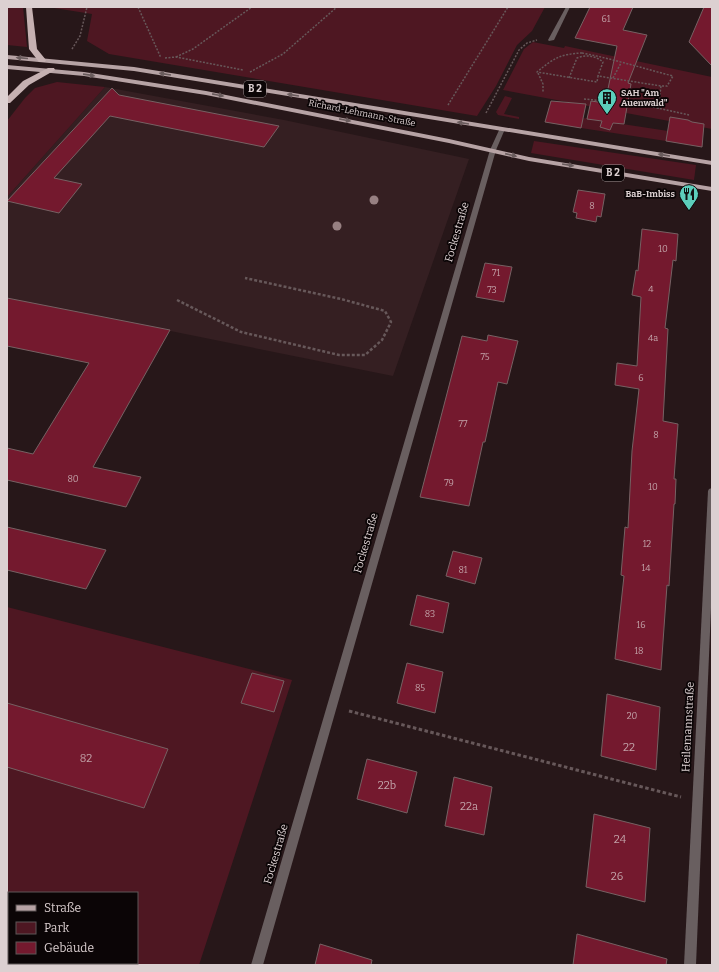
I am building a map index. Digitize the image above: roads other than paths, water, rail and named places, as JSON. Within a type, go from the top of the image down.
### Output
[{"type":"highway","points":[[29,7],[33,49],[42,60]]},
{"type":"highway","points":[[7,101],[26,83],[51,70]]},
{"type":"main road","name":"Richard-Lehmann-Straße","points":[[7,57],[134,69],[712,163]]},
{"type":"main road","name":"Richard-Lehmann-Straße","points":[[7,67],[51,70],[107,77],[206,93],[493,150],[529,159],[712,189]]},
{"type":"street","points":[[552,40],[568,7]]},
{"type":"street","name":"Fockestraße","points":[[258,965],[331,706],[493,150],[502,129]]},
{"type":"street","name":"Heilemannstraße","points":[[690,965],[712,491]]},
{"type":"place","name":"SAH \"Am Auenwald\"","points":[[607,115]]},
{"type":"place","name":"BaB-Imbiss","points":[[689,211]]}]
